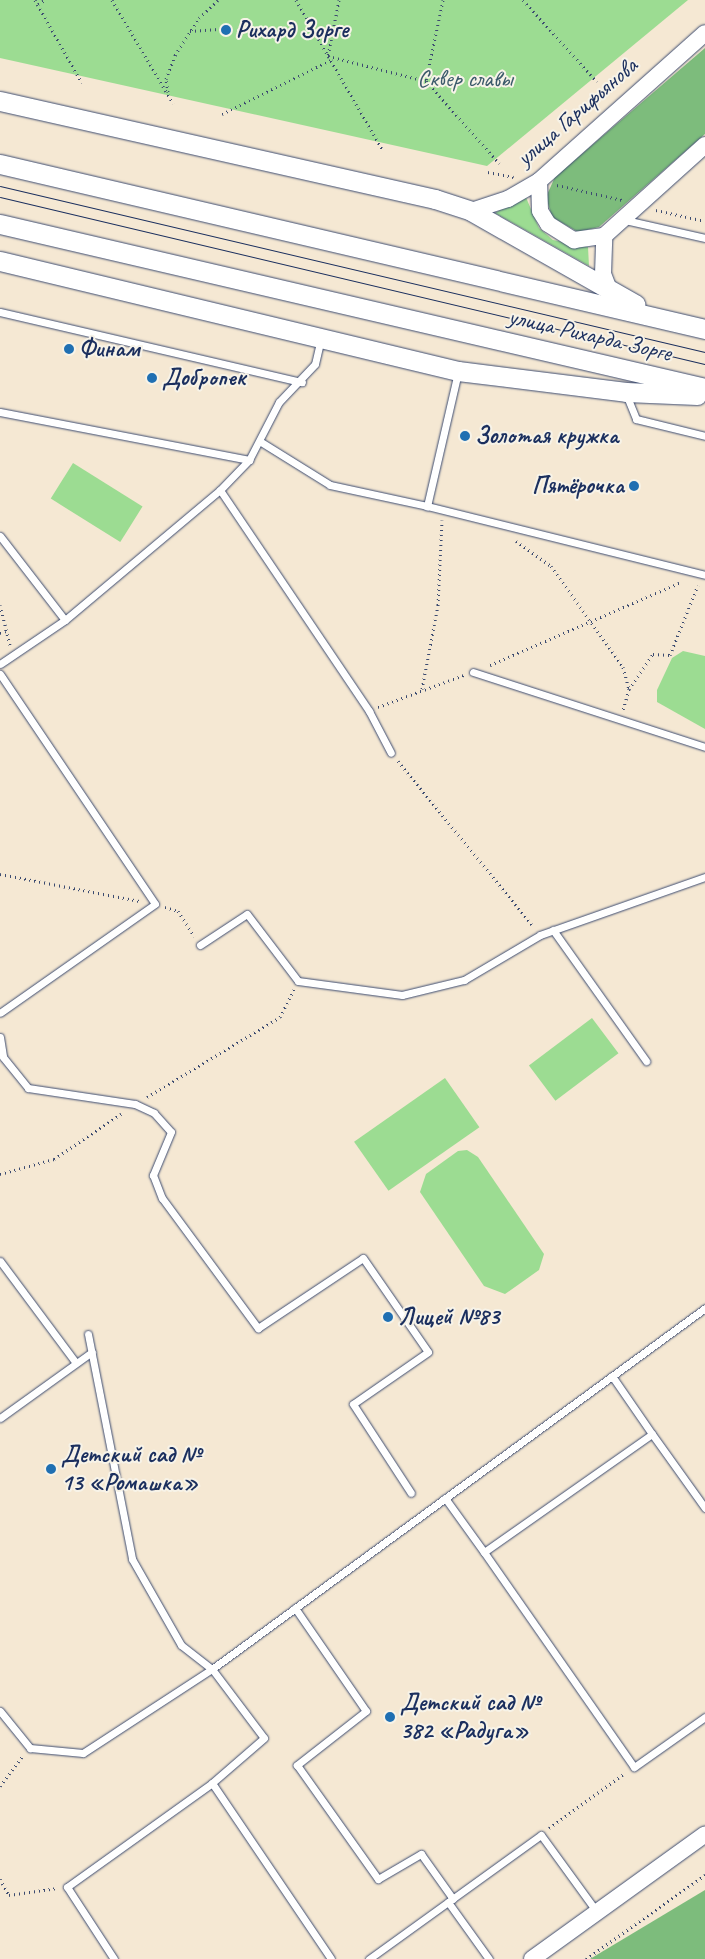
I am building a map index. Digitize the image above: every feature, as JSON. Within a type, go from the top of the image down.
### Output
[{"type":"main road","points":[[0,101],[471,211],[610,292],[670,320]]},
{"type":"main road","name":"улица Рихарда Зорге","points":[[0,164],[705,329]]},
{"type":"main road","name":"улица Рихарда Зорге","points":[[0,224],[705,388]]},
{"type":"main road","points":[[0,261],[458,371],[626,392],[705,395]]},
{"type":"street","name":"улица Гарифьянова","points":[[471,211],[508,199],[539,180],[705,33]]},
{"type":"street","points":[[539,180],[538,203],[548,224],[574,240],[604,236],[705,145]]},
{"type":"street","points":[[604,236],[602,255],[610,292]]},
{"type":"street","points":[[532,1959],[705,1834]]},
{"type":"lane","points":[[621,219],[705,238]]},
{"type":"lane","points":[[0,312],[302,382]]},
{"type":"lane","points":[[0,664],[66,620],[220,490],[249,460],[262,442],[279,402],[302,382],[315,364],[321,338]]},
{"type":"lane","points":[[427,506],[458,371]]},
{"type":"lane","points":[[626,392],[636,419],[705,436]]},
{"type":"lane","points":[[0,412],[249,460]]},
{"type":"lane","points":[[262,442],[330,485],[427,506],[704,574]]},
{"type":"lane","points":[[220,490],[369,711],[391,752]]},
{"type":"lane","points":[[0,536],[66,620]]},
{"type":"lane","points":[[473,672],[705,747]]},
{"type":"lane","points":[[0,674],[155,904],[0,1013]]},
{"type":"lane","points":[[200,945],[247,914],[298,981],[402,995],[464,980],[540,935],[705,877]]},
{"type":"lane","points":[[553,930],[646,1061]]},
{"type":"lane","points":[[0,1037],[3,1057],[28,1088],[135,1104],[154,1113],[171,1132],[154,1175],[162,1198],[258,1328],[363,1258],[428,1352],[353,1404],[411,1493]]},
{"type":"lane","points":[[0,1260],[76,1363]]},
{"type":"lane","points":[[0,1711],[30,1748],[83,1754],[212,1670],[704,1310]]},
{"type":"lane","points":[[88,1334],[132,1559],[180,1645],[212,1670],[264,1738],[212,1783],[67,1887],[114,1959]]},
{"type":"lane","points":[[0,1418],[92,1352]]},
{"type":"lane","points":[[612,1376],[705,1508]]},
{"type":"lane","points":[[484,1552],[652,1434]]},
{"type":"lane","points":[[445,1498],[634,1767],[705,1717]]},
{"type":"lane","points":[[296,1608],[366,1711],[297,1765],[378,1879],[422,1854],[489,1959]]},
{"type":"lane","points":[[212,1783],[331,1959]]},
{"type":"lane","points":[[369,1959],[540,1835],[597,1912]]},
{"type":"path","points":[[35,0],[82,83]]},
{"type":"path","points":[[38,4],[45,0]]},
{"type":"path","points":[[112,0],[173,103]]},
{"type":"path","points":[[168,95],[166,79],[189,31],[218,0]]},
{"type":"path","points":[[296,0],[382,149]]},
{"type":"path","points":[[328,56],[340,0]]},
{"type":"path","points":[[426,80],[444,0]]},
{"type":"path","points":[[523,0],[597,82]]},
{"type":"path","points":[[189,31],[222,30]]},
{"type":"path","points":[[328,56],[426,80],[499,163]]},
{"type":"path","points":[[222,114],[331,60]]},
{"type":"path","points":[[488,172],[539,180],[705,221]]},
{"type":"path","points":[[422,690],[438,604],[442,510]]},
{"type":"path","points":[[511,538],[551,566],[623,668],[629,689]]},
{"type":"path","points":[[369,711],[473,672],[704,574]]},
{"type":"path","points":[[620,720],[629,689],[654,654],[670,655],[704,574]]},
{"type":"path","points":[[0,605],[12,656]]},
{"type":"path","points":[[0,633],[6,630]]},
{"type":"path","points":[[391,752],[540,935]]},
{"type":"path","points":[[0,874],[155,904],[178,911],[200,945]]},
{"type":"path","points":[[0,1174],[54,1159],[135,1104],[280,1017],[298,981]]},
{"type":"path","points":[[0,1786],[30,1748]]},
{"type":"path","points":[[540,1835],[634,1767]]},
{"type":"path","points":[[586,1959],[705,1875]]},
{"type":"path","points":[[0,1879],[9,1894],[67,1887]]},
{"type":"green space","name":"Сквер славы","points":[[0,0],[688,0],[487,166],[0,58]]},
{"type":"green space","points":[[705,48],[705,134],[599,227],[578,232],[552,217],[546,197],[555,177]]},
{"type":"green space","points":[[525,195],[539,228],[553,240],[588,247],[589,266],[495,213]]},
{"type":"green space","points":[[73,463],[143,506],[120,542],[51,499]]},
{"type":"green space","points":[[683,651],[705,656],[705,729],[657,702],[657,690],[672,658]]},
{"type":"green space","points":[[592,1018],[618,1053],[555,1101],[529,1066]]},
{"type":"green space","points":[[445,1078],[479,1127],[388,1191],[354,1142]]},
{"type":"green space","points":[[467,1150],[478,1157],[544,1254],[539,1270],[505,1294],[484,1286],[420,1192],[426,1174],[458,1151]]},
{"type":"green space","points":[[705,1890],[705,1959],[590,1959]]},
{"type":"tram line","points":[[0,186],[705,352]]},
{"type":"tram line","points":[[0,197],[705,364]]},
{"type":"place","name":"Рихард Зорге","points":[[226,30]]},
{"type":"place","name":"Финам","points":[[69,349]]},
{"type":"place","name":"Добропек","points":[[152,378]]},
{"type":"place","name":"Золотая кружка","points":[[465,436]]},
{"type":"place","name":"Пятёрочка","points":[[634,486]]},
{"type":"place","name":"Лицей №83","points":[[388,1317]]},
{"type":"place","name":"Детский сад № 13 «Ромашка»","points":[[51,1469]]},
{"type":"place","name":"Детский сад № 382 «Радуга»","points":[[390,1717]]}]
